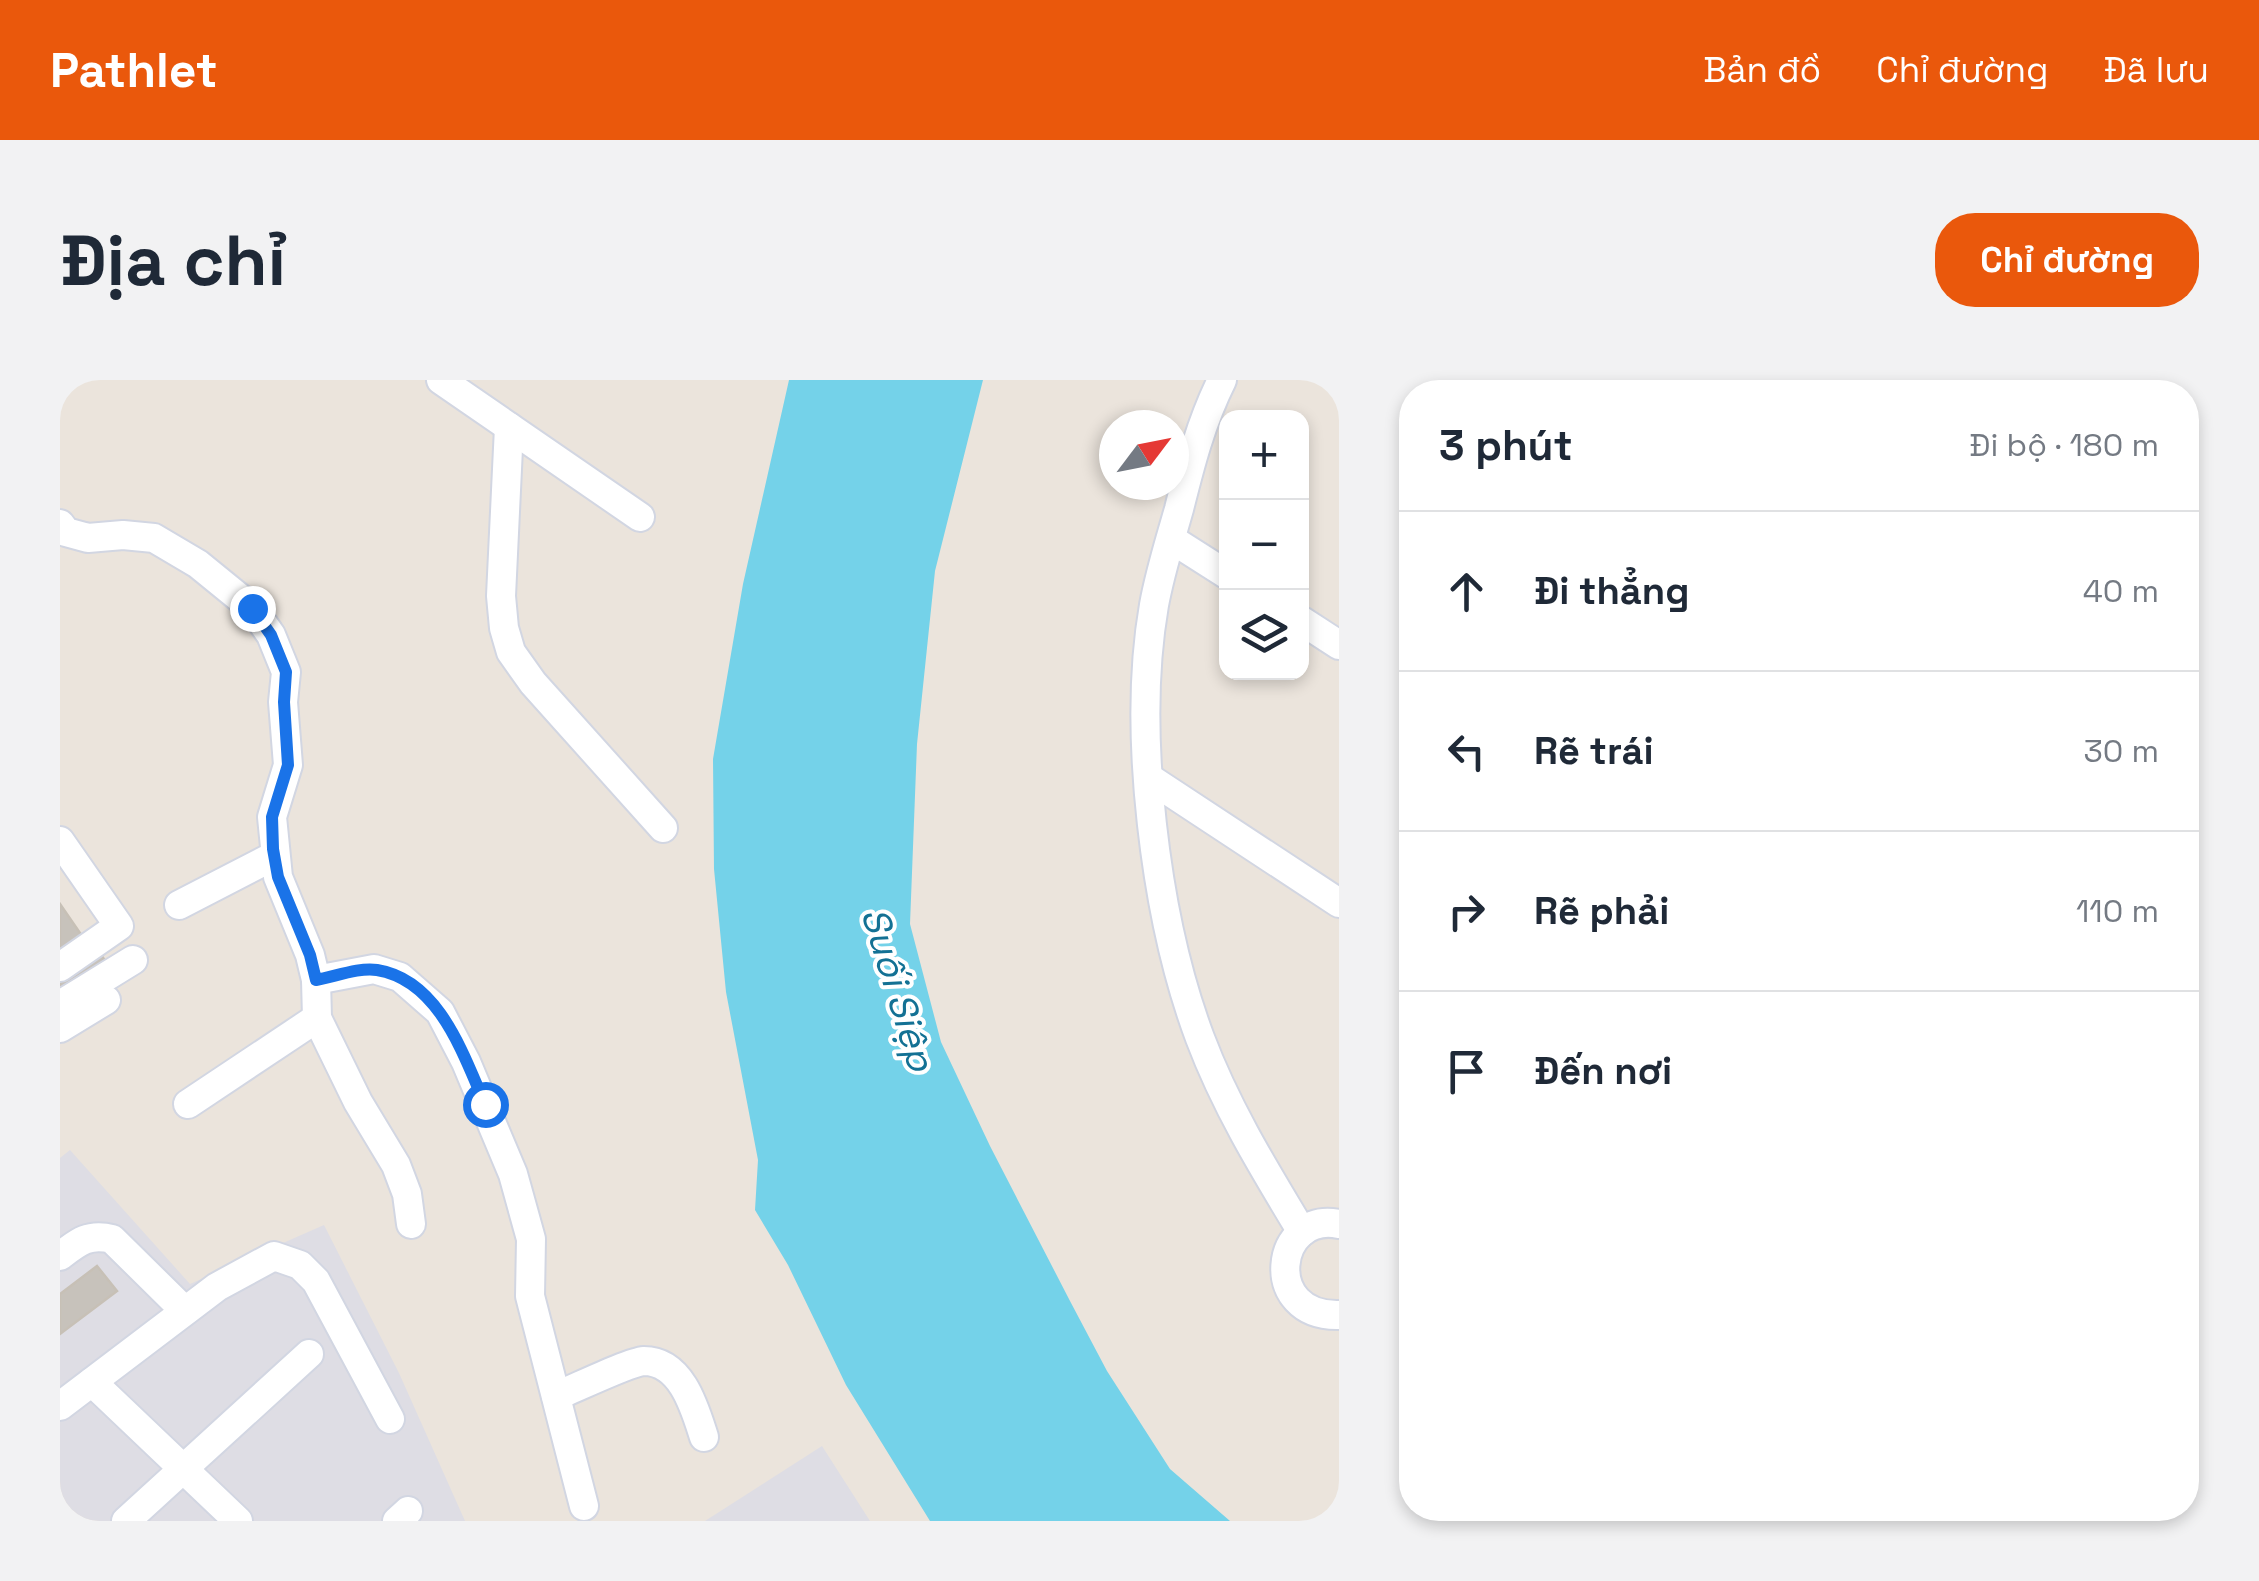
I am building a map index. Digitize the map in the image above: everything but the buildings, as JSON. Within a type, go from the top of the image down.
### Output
[{"type":"street","points":[[440,380],[640,517]]},
{"type":"street","points":[[1222,380],[1201,426],[1152,628],[1146,746],[1154,842],[1177,962],[1198,1034],[1235,1119],[1302,1232]]},
{"type":"street","points":[[509,427],[501,596],[504,628],[512,652],[533,684],[663,828]]},
{"type":"street","points":[[60,524],[66,532],[88,538],[154,538],[198,564],[252,608],[271,635],[286,672],[288,765],[272,817],[278,877],[310,955],[316,980],[317,1018],[358,1102],[396,1164],[407,1194],[411,1224]]},
{"type":"street","points":[[1171,538],[1219,569]]},
{"type":"street","points":[[1309,626],[1339,645]]},
{"type":"street","points":[[1148,778],[1339,904]]},
{"type":"street","points":[[60,840],[118,926],[60,967]]},
{"type":"street","points":[[178,905],[274,856]]},
{"type":"street","points":[[60,1005],[133,960]]},
{"type":"street","points":[[316,980],[374,969],[400,977],[440,1012],[485,1104],[531,1239],[530,1296],[584,1506]]},
{"type":"street","points":[[60,1028],[106,1000]]},
{"type":"street","points":[[188,1104],[317,1018]]},
{"type":"street","points":[[1339,1224],[1316,1224],[1302,1232],[1291,1244],[1284,1274],[1289,1290],[1310,1311],[1339,1315]]},
{"type":"street","points":[[60,1256],[84,1238],[112,1239],[185,1312]]},
{"type":"street","points":[[60,1406],[185,1312],[258,1262],[274,1256],[300,1265],[316,1280],[390,1419]]},
{"type":"street","points":[[126,1521],[309,1354]]},
{"type":"street","points":[[556,1396],[644,1361],[675,1376],[692,1399],[704,1436]]},
{"type":"street","points":[[92,1382],[238,1521]]},
{"type":"shaded area","points":[[70,1150],[190,1284],[324,1225],[399,1373],[465,1521],[60,1521],[60,1158]]},
{"type":"shaded area","points":[[822,1446],[870,1521],[705,1521]]},
{"type":"water","name":"Suối Siệp","points":[[789,380],[983,380],[935,571],[917,744],[910,924],[941,1042],[990,1146],[1107,1371],[1170,1469],[1230,1521],[930,1521],[846,1385],[788,1265],[755,1210],[758,1160],[726,992],[714,869],[713,759],[743,584]]},
{"type":"route","points":[[252,608],[271,635],[286,672],[288,765],[272,817],[273,849],[278,877],[310,955],[316,980],[374,969],[400,977],[425,995],[440,1012],[485,1104]]}]
